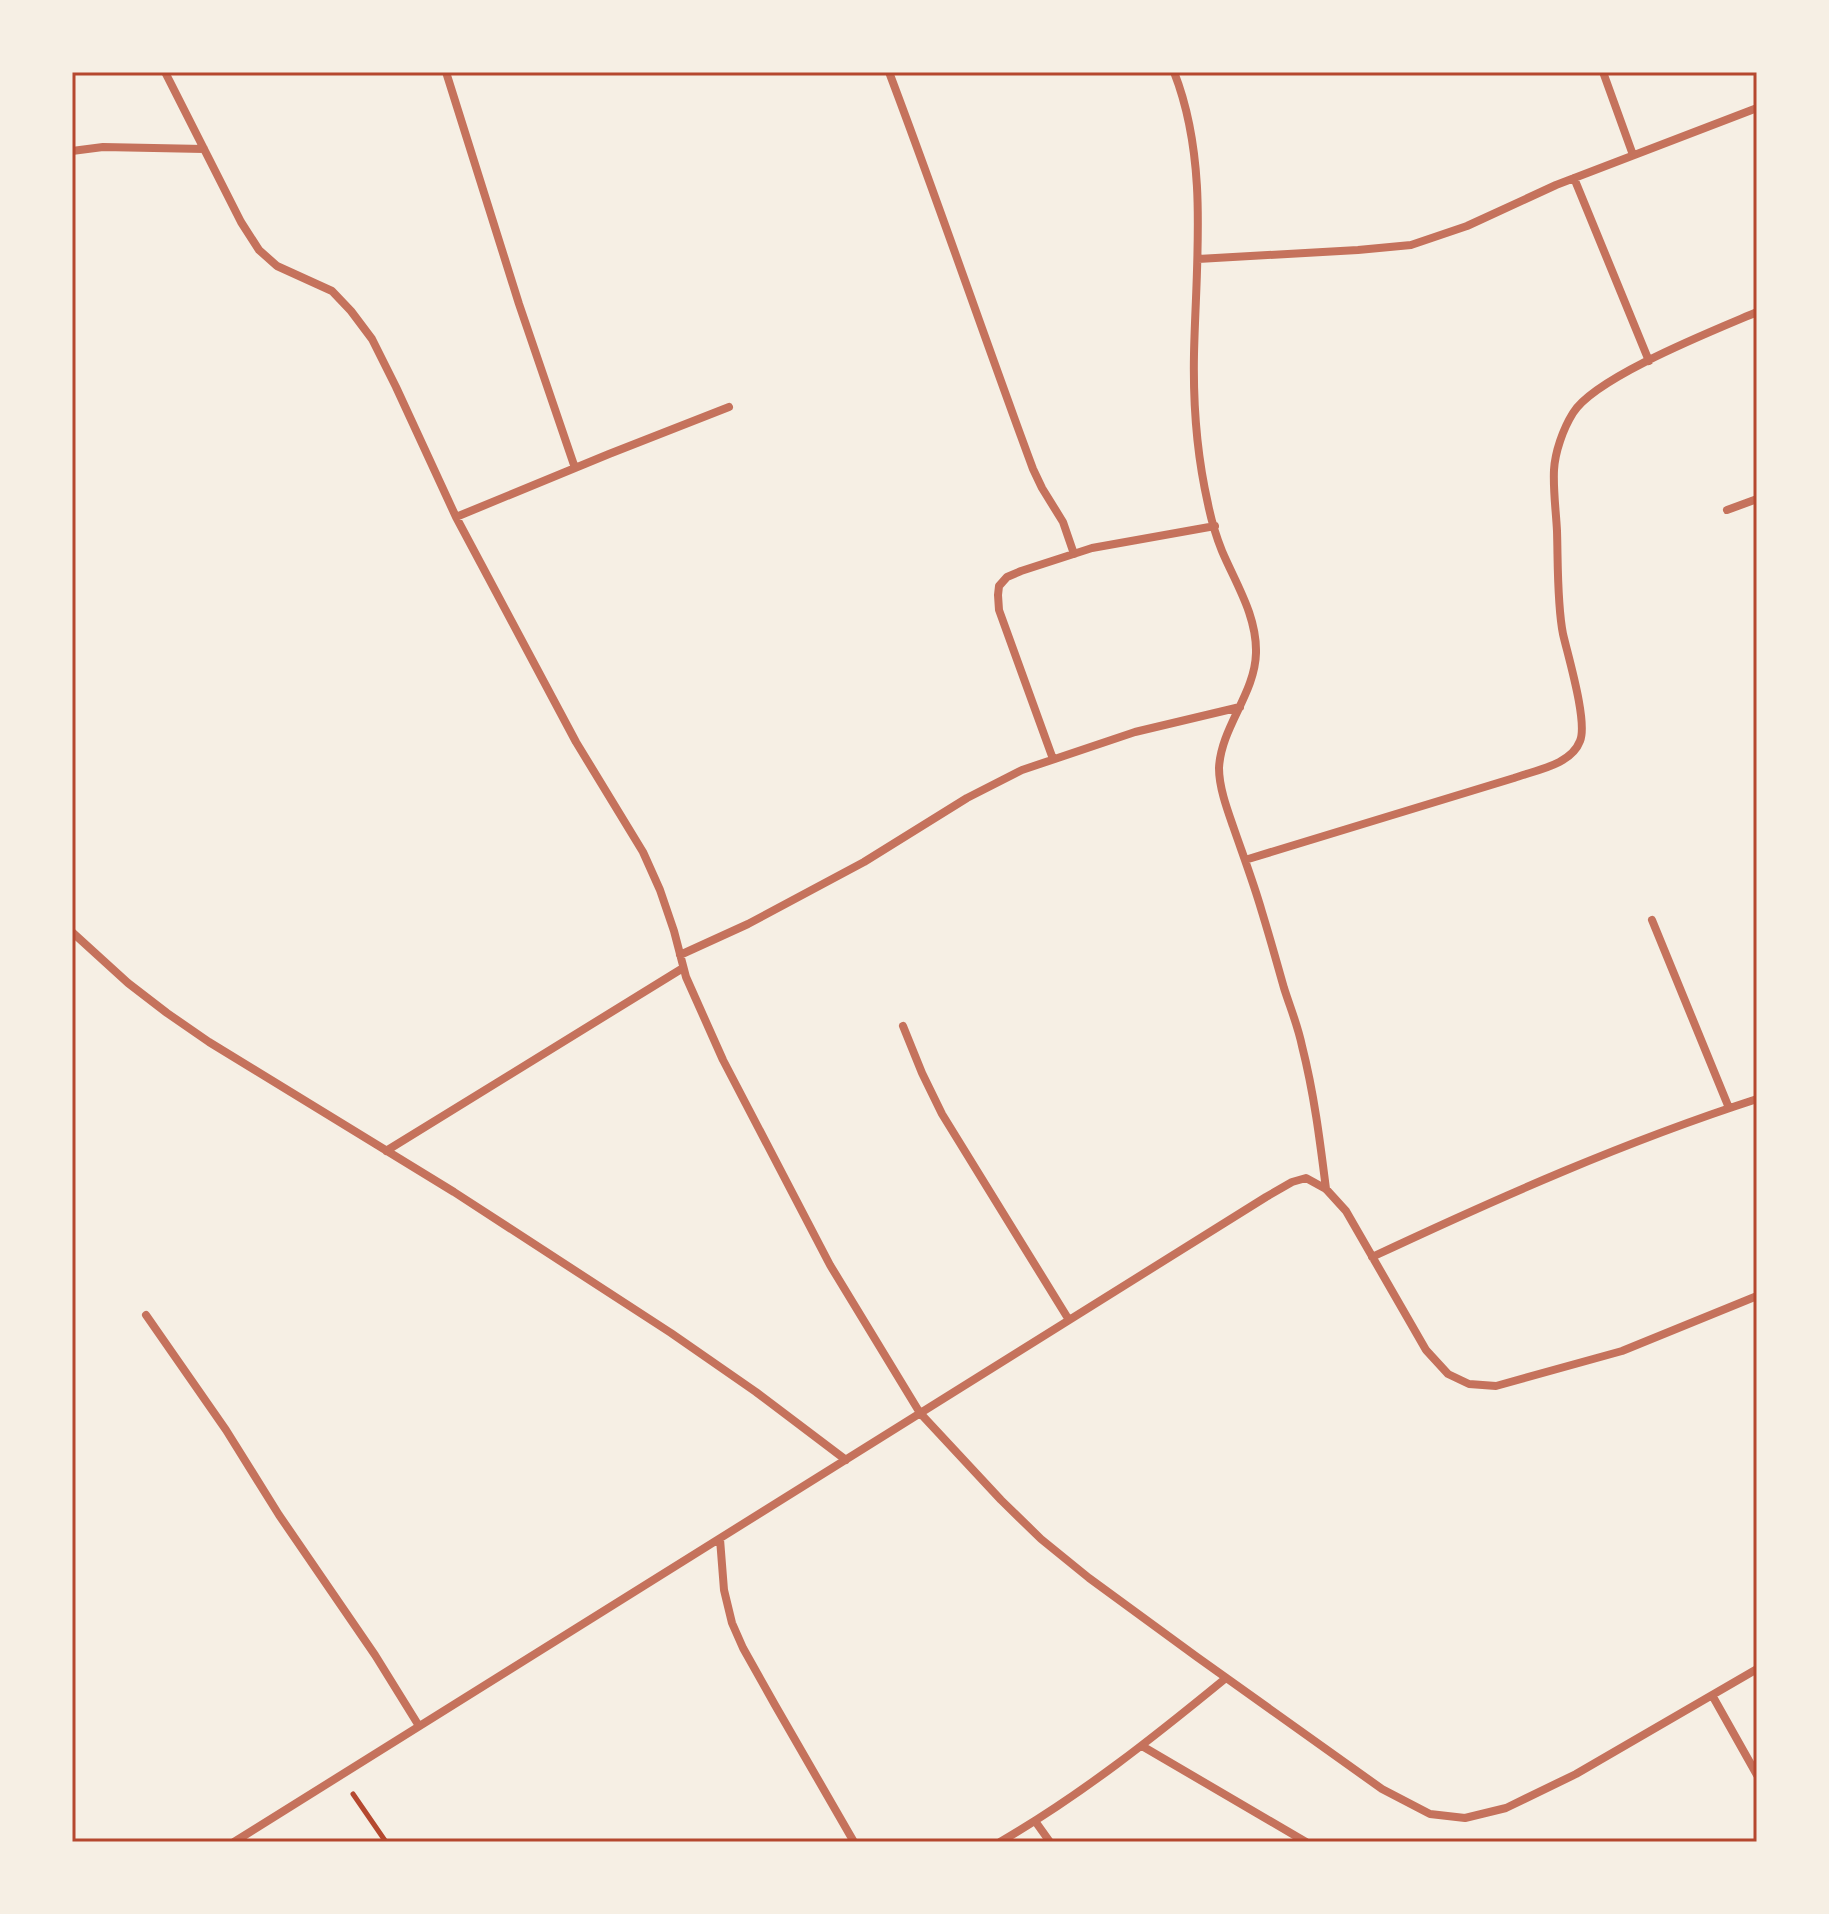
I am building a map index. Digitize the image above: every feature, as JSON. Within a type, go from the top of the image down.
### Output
[{"type":"street","points":[[165,72],[241,222],[259,250],[277,266],[332,291],[372,339],[456,517],[576,742],[643,852],[660,890],[683,968],[723,1060],[830,1265],[920,1413],[992,1491],[1041,1539],[1089,1578],[1382,1789],[1430,1814],[1465,1818],[1506,1808],[1576,1774],[1757,1669]]},
{"type":"street","points":[[446,72],[519,304],[575,468]]},
{"type":"street","points":[[889,72],[1033,469],[1063,522],[1074,554]]},
{"type":"street","points":[[1174,72],[1191,139],[1197,193],[1194,357],[1200,461],[1208,507],[1221,549],[1243,595],[1254,628],[1256,654],[1251,679],[1226,739],[1219,768],[1225,802],[1302,1045],[1326,1189]]},
{"type":"street","points":[[1603,72],[1633,155]]},
{"type":"street","points":[[1198,259],[1411,245],[1467,226],[1574,178],[1757,108]]},
{"type":"street","points":[[72,151],[103,147],[204,149]]},
{"type":"street","points":[[1574,178],[1649,361]]},
{"type":"street","points":[[1245,860],[1514,778],[1555,764],[1572,754],[1581,739],[1582,720],[1562,628],[1554,470],[1560,440],[1573,412],[1590,395],[1649,361],[1757,312]]},
{"type":"street","points":[[456,517],[729,407]]},
{"type":"street","points":[[1727,510],[1757,499]]},
{"type":"street","points":[[1053,759],[999,610],[999,586],[1007,577],[1092,548],[1215,526]]},
{"type":"street","points":[[680,955],[748,924],[864,862],[967,798],[1022,770],[1135,732],[1240,707]]},
{"type":"street","points":[[1652,920],[1729,1108]]},
{"type":"street","points":[[72,932],[128,983],[240,1063],[454,1192],[671,1333],[846,1460]]},
{"type":"street","points":[[386,1151],[683,968]]},
{"type":"street","points":[[903,1026],[942,1114],[1069,1320]]},
{"type":"street","points":[[1372,1257],[1589,1159],[1757,1099]]},
{"type":"street","points":[[234,1842],[1292,1182],[1306,1178],[1326,1189],[1346,1211],[1426,1350],[1448,1374],[1469,1384],[1496,1386],[1622,1351],[1757,1296]]},
{"type":"street","points":[[146,1315],[235,1443],[419,1726]]},
{"type":"street","points":[[720,1539],[724,1590],[732,1623],[854,1842]]},
{"type":"street","points":[[1000,1842],[1142,1746],[1226,1678]]},
{"type":"street","points":[[1712,1695],[1757,1775]]},
{"type":"street","points":[[1142,1746],[1306,1842]]},
{"type":"street","points":[[1035,1821],[1050,1842]]},
{"type":"path","points":[[340,1775],[386,1842]]}]
